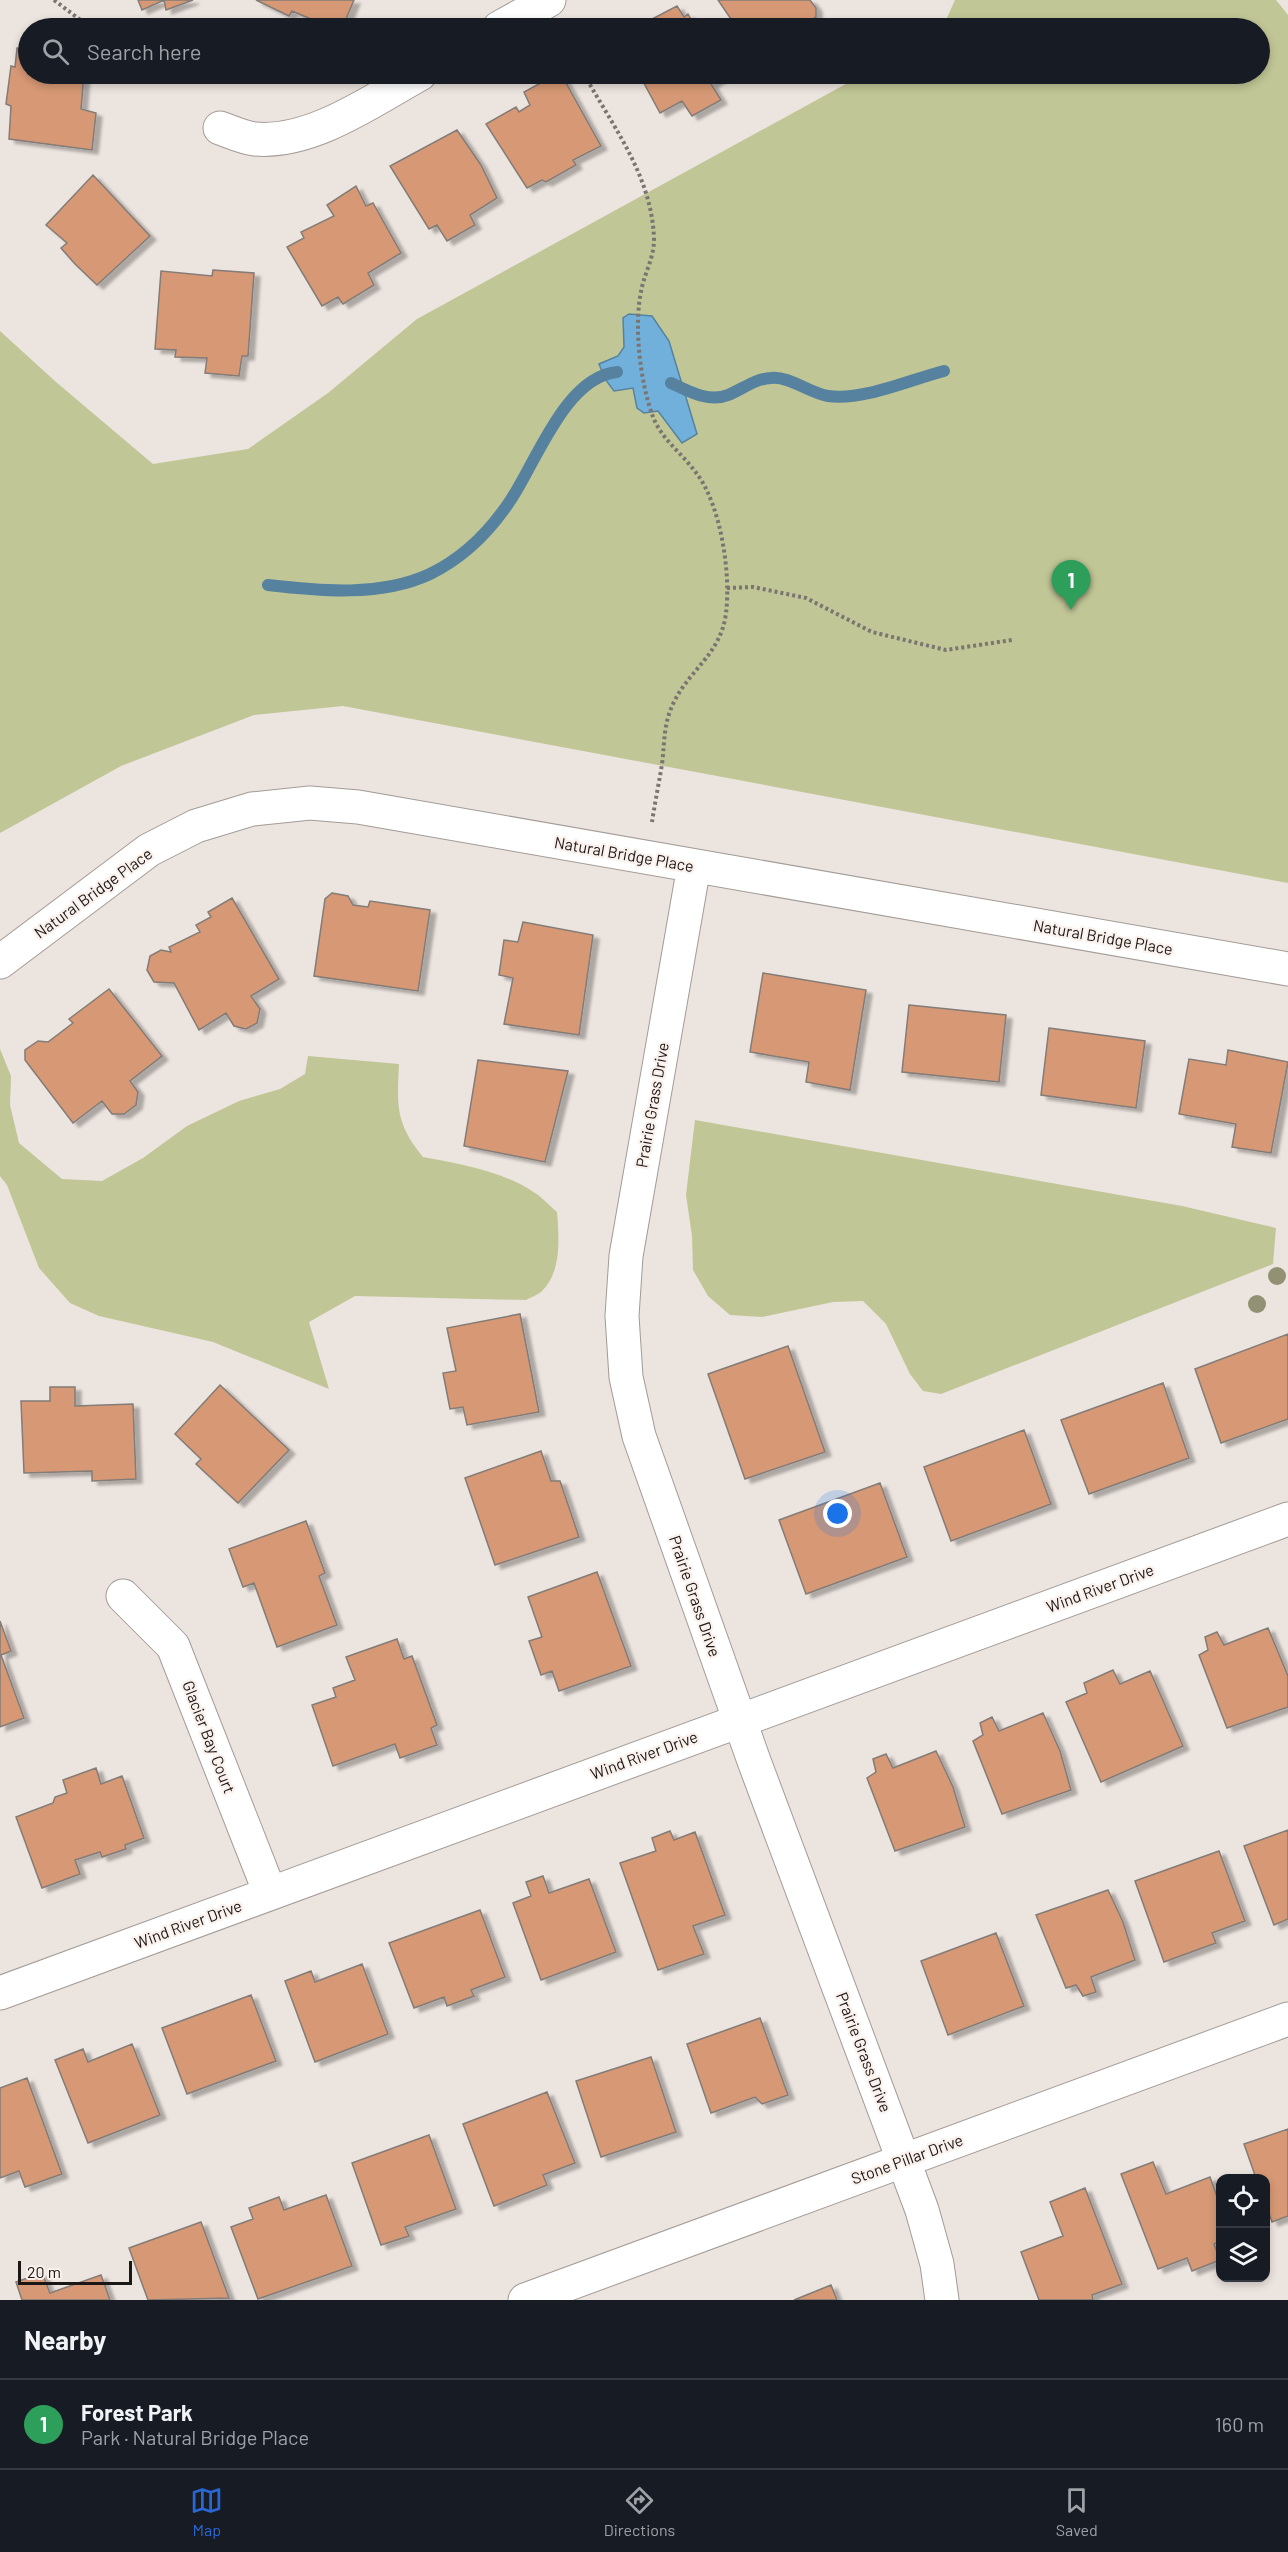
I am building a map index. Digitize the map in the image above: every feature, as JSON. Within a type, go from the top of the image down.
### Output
[{"type":"street","points":[[517,18],[549,0]]},
{"type":"street","points":[[220,128],[253,139],[282,140],[351,113],[402,84]]},
{"type":"street","name":"Natural Bridge Place","points":[[0,962],[149,850],[196,826],[252,809],[310,803],[358,807],[1288,969]]},
{"type":"street","name":"Prairie Grass Drive","points":[[694,866],[626,1256],[622,1316],[626,1377],[639,1436],[740,1720],[922,2210],[937,2264],[942,2300]]},
{"type":"street","name":"Wind River Drive","points":[[0,1993],[1288,1519]]},
{"type":"street","name":"Glacier Bay Court","points":[[123,1596],[173,1646],[270,1893]]},
{"type":"street","name":"Stone Pillar Drive","points":[[525,2300],[1288,2019]]},
{"type":"path","points":[[54,0],[78,18]]},
{"type":"path","points":[[590,84],[633,161],[649,197],[654,248],[641,288],[640,315],[641,375],[651,412],[664,437],[695,470],[705,486],[725,548],[726,613],[720,636],[710,656],[674,701],[664,730],[662,761],[651,832]]},
{"type":"path","points":[[727,588],[753,587],[806,598],[872,632],[946,650],[1012,640]]},
{"type":"green space","points":[[955,0],[1276,0],[1288,15],[1288,883],[343,706],[254,715],[121,766],[0,833],[0,331],[153,464],[248,449],[328,393],[417,319],[846,84],[1270,84],[1270,18],[947,18]]},
{"type":"green space","points":[[0,1049],[11,1076],[10,1105],[19,1143],[62,1179],[102,1181],[143,1158],[187,1126],[239,1101],[280,1089],[305,1074],[308,1056],[399,1064],[400,1113],[407,1134],[423,1157],[481,1169],[509,1179],[538,1195],[557,1212],[558,1253],[553,1274],[542,1291],[526,1300],[355,1296],[309,1322],[329,1389],[213,1342],[99,1316],[70,1303],[39,1268],[7,1185],[0,1176]]},
{"type":"green space","points":[[695,1120],[1182,1206],[1276,1228],[1273,1264],[941,1394],[923,1391],[910,1374],[886,1324],[863,1301],[833,1302],[762,1317],[730,1315],[708,1296],[693,1270],[692,1236],[686,1195]]},
{"type":"water","points":[[629,314],[652,316],[669,341],[697,434],[682,443],[658,411],[644,413],[637,408],[633,388],[614,391],[605,379],[599,364],[618,356],[624,347],[623,318]]},
{"type":"building","points":[[138,0],[164,0],[142,10]]},
{"type":"building","points":[[164,0],[193,0],[166,10]]},
{"type":"building","points":[[256,0],[354,0],[346,18],[308,18],[292,11],[289,16]]},
{"type":"building","points":[[718,0],[810,0],[816,8],[814,18],[730,18]]},
{"type":"building","points":[[677,6],[684,17],[688,14],[690,18],[654,18]]},
{"type":"building","points":[[18,48],[18,84],[83,84],[81,109],[96,113],[92,150],[9,139],[11,106],[6,104],[11,66],[15,67]]},
{"type":"building","points":[[539,84],[567,84],[601,146],[573,160],[576,165],[546,182],[542,180],[527,188],[486,124],[516,107],[519,112],[530,105],[524,92]]},
{"type":"building","points":[[644,84],[711,84],[721,100],[692,116],[682,101],[660,113]]},
{"type":"building","points":[[457,130],[481,165],[497,198],[470,215],[475,225],[447,241],[437,225],[429,229],[390,166]]},
{"type":"building","points":[[93,175],[150,236],[97,285],[61,248],[67,243],[46,225]]},
{"type":"building","points":[[356,186],[366,206],[373,203],[401,253],[368,273],[374,285],[343,304],[338,297],[322,306],[287,247],[304,238],[301,232],[334,216],[327,205]]},
{"type":"building","points":[[213,270],[254,273],[248,356],[242,356],[239,376],[205,373],[207,358],[175,357],[176,350],[155,349],[161,271],[212,276]]},
{"type":"building","points":[[332,893],[348,896],[353,905],[368,907],[370,901],[430,910],[418,991],[314,976],[325,899]]},
{"type":"building","points":[[232,898],[279,979],[251,996],[260,1009],[257,1023],[246,1029],[234,1026],[226,1013],[199,1030],[174,983],[154,982],[147,970],[150,956],[161,950],[171,952],[169,947],[200,932],[196,925],[211,917],[208,912]]},
{"type":"building","points":[[523,922],[593,935],[579,1035],[504,1024],[513,978],[499,975],[504,940],[518,942]]},
{"type":"building","points":[[763,973],[866,990],[850,1090],[806,1082],[809,1062],[750,1052]]},
{"type":"building","points":[[109,989],[162,1056],[130,1081],[138,1092],[136,1105],[124,1114],[112,1114],[102,1101],[73,1123],[25,1060],[25,1050],[38,1041],[48,1042],[73,1023],[69,1019]]},
{"type":"building","points":[[909,1005],[1006,1015],[999,1082],[902,1072]]},
{"type":"building","points":[[1049,1028],[1145,1041],[1136,1108],[1041,1095]]},
{"type":"building","points":[[1228,1050],[1288,1062],[1271,1153],[1232,1147],[1236,1124],[1179,1114],[1189,1059],[1226,1065]]},
{"type":"building","points":[[478,1060],[568,1071],[545,1162],[464,1146]]},
{"type":"building","points":[[520,1314],[539,1412],[467,1425],[463,1407],[450,1409],[443,1373],[456,1371],[447,1328]]},
{"type":"building","points":[[1288,1334],[1288,1419],[1221,1443],[1195,1369]]},
{"type":"building","points":[[788,1346],[825,1452],[745,1479],[708,1374]]},
{"type":"building","points":[[1163,1383],[1189,1458],[1089,1494],[1061,1420]]},
{"type":"building","points":[[220,1385],[289,1450],[238,1503],[196,1464],[201,1459],[175,1434]]},
{"type":"building","points":[[50,1387],[75,1387],[75,1406],[133,1404],[136,1479],[92,1481],[92,1471],[24,1473],[21,1401],[50,1401]]},
{"type":"building","points":[[1024,1430],[1051,1504],[951,1541],[924,1467]]},
{"type":"building","points":[[541,1451],[551,1481],[560,1481],[579,1537],[495,1565],[465,1478]]},
{"type":"building","points":[[880,1483],[907,1557],[806,1594],[779,1520]]},
{"type":"building","points":[[306,1521],[325,1573],[319,1576],[337,1625],[277,1647],[254,1583],[243,1587],[229,1549]]},
{"type":"building","points":[[597,1572],[631,1666],[559,1691],[552,1671],[541,1675],[529,1641],[542,1637],[528,1597]]},
{"type":"building","points":[[0,1621],[11,1651],[1,1655],[24,1718],[0,1727]]},
{"type":"building","points":[[1268,1628],[1288,1676],[1288,1707],[1227,1728],[1199,1655],[1208,1650],[1205,1637],[1217,1632],[1224,1645]]},
{"type":"building","points":[[397,1639],[404,1659],[412,1656],[437,1725],[431,1728],[437,1745],[400,1758],[395,1744],[333,1766],[312,1705],[336,1697],[333,1688],[355,1680],[346,1657]]},
{"type":"building","points":[[1113,1670],[1120,1684],[1150,1671],[1183,1746],[1101,1782],[1066,1702],[1087,1693],[1084,1683]]},
{"type":"building","points":[[1043,1713],[1060,1751],[1071,1790],[1002,1814],[973,1741],[983,1735],[980,1723],[992,1717],[999,1731]]},
{"type":"building","points":[[936,1751],[953,1787],[965,1827],[895,1851],[867,1778],[876,1772],[873,1759],[886,1754],[893,1768]]},
{"type":"building","points":[[96,1768],[101,1784],[122,1776],[144,1838],[125,1845],[126,1849],[102,1857],[100,1852],[75,1860],[80,1874],[42,1888],[16,1817],[53,1803],[55,1797],[67,1793],[63,1780]]},
{"type":"building","points":[[1288,1830],[1288,1919],[1274,1925],[1244,1846]]},
{"type":"building","points":[[670,1831],[674,1840],[695,1832],[725,1915],[693,1926],[704,1954],[658,1970],[620,1863],[656,1851],[652,1838]]},
{"type":"building","points":[[1219,1851],[1245,1921],[1212,1933],[1216,1943],[1164,1962],[1135,1881]]},
{"type":"building","points":[[543,1876],[549,1893],[589,1879],[616,1952],[541,1980],[513,1903],[531,1896],[526,1882]]},
{"type":"building","points":[[1108,1890],[1123,1922],[1135,1960],[1091,1977],[1096,1992],[1083,1996],[1076,1985],[1066,1988],[1036,1915]]},
{"type":"building","points":[[480,1910],[505,1977],[471,1990],[474,1996],[447,2006],[444,1997],[414,2008],[389,1943]]},
{"type":"building","points":[[996,1933],[1024,2006],[948,2035],[921,1961]]},
{"type":"building","points":[[362,1964],[388,2034],[315,2062],[285,1981],[311,1971],[315,1982]]},
{"type":"building","points":[[251,1995],[276,2061],[187,2094],[162,2028]]},
{"type":"building","points":[[760,2018],[788,2095],[762,2104],[755,2097],[711,2113],[687,2044]]},
{"type":"building","points":[[132,2044],[160,2115],[88,2143],[55,2060],[83,2049],[88,2062]]},
{"type":"building","points":[[651,2057],[676,2132],[601,2157],[576,2081]]},
{"type":"building","points":[[27,2078],[62,2174],[25,2187],[19,2171],[0,2178],[0,2088]]},
{"type":"building","points":[[547,2092],[575,2163],[543,2175],[547,2185],[494,2206],[463,2124]]},
{"type":"building","points":[[1288,2129],[1288,2216],[1272,2222],[1270,2174],[1255,2174],[1244,2144]]},
{"type":"building","points":[[429,2135],[456,2209],[405,2227],[409,2236],[381,2245],[352,2163]]},
{"type":"building","points":[[1153,2162],[1166,2194],[1210,2177],[1216,2194],[1216,2243],[1214,2244],[1216,2262],[1192,2271],[1187,2258],[1158,2269],[1121,2174]]},
{"type":"building","points":[[1085,2188],[1122,2284],[1092,2295],[1093,2300],[1039,2300],[1021,2252],[1063,2236],[1050,2202]]},
{"type":"building","points":[[326,2195],[352,2266],[258,2299],[231,2227],[253,2219],[249,2208],[279,2197],[284,2210]]},
{"type":"building","points":[[201,2222],[229,2298],[148,2300],[129,2248]]},
{"type":"building","points":[[42,2273],[50,2293],[101,2275],[110,2300],[22,2300],[16,2282]]},
{"type":"building","points":[[831,2285],[837,2300],[794,2300]]},
{"type":"waterway","points":[[671,383],[699,395],[713,398],[728,395],[759,380],[778,378],[821,394],[842,397],[871,393],[944,371]]},
{"type":"waterway","points":[[268,585],[329,590],[371,589],[411,581],[442,568],[475,543],[502,512],[567,405],[582,389],[599,377],[617,372]]},
{"type":"place","name":"Forest Park","points":[[1071,610]]}]
